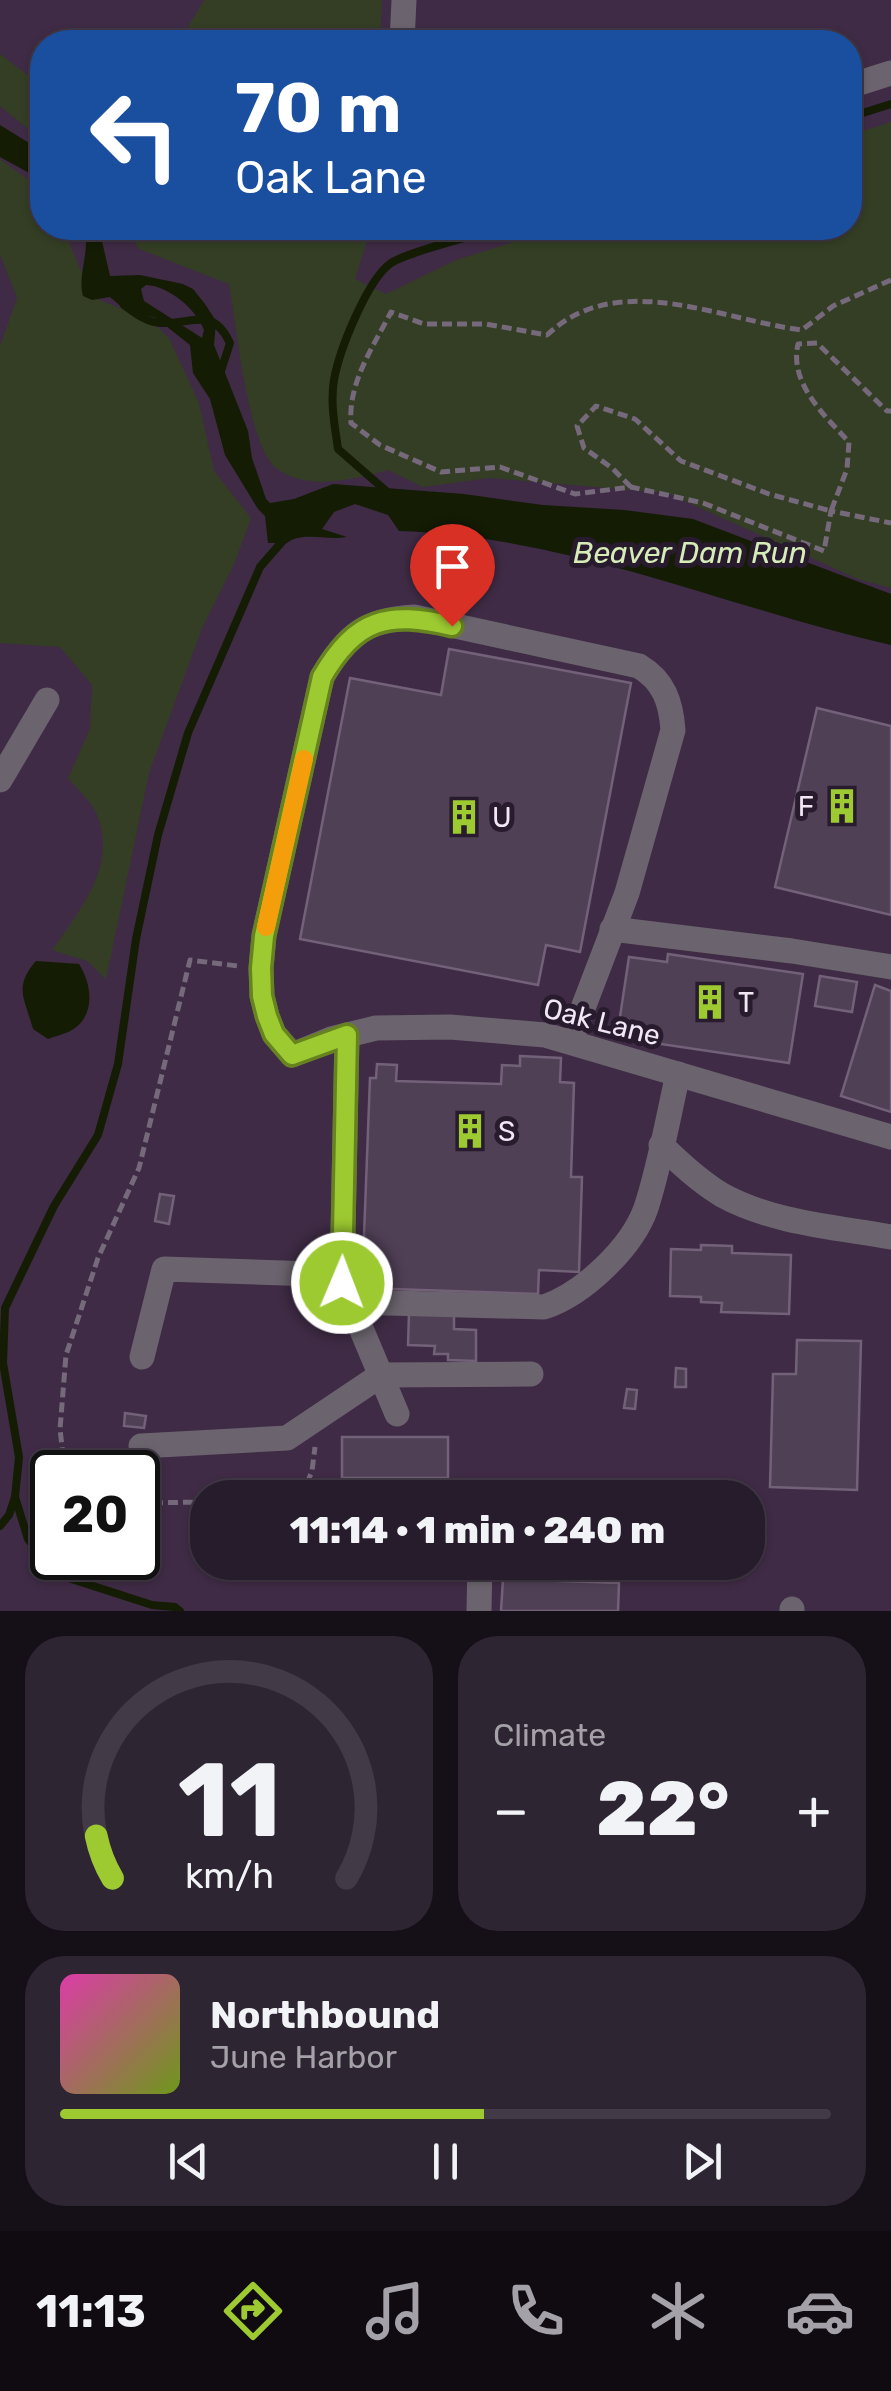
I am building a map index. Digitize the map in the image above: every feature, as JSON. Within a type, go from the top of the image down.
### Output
[{"type":"street","points":[[403,30],[404,0]]},
{"type":"street","points":[[862,82],[891,73]]},
{"type":"street","points":[[261,968],[264,936],[322,677],[359,630],[382,619],[414,617],[639,666],[655,676],[671,704],[674,730],[627,894],[570,1042]]},
{"type":"street","points":[[0,780],[47,700]]},
{"type":"street","points":[[612,929],[891,966]]},
{"type":"street","name":"Oak Lane","points":[[261,968],[267,1016],[274,1034],[292,1055],[376,1028],[450,1027],[545,1035],[891,1136]]},
{"type":"street","points":[[347,1035],[342,1276],[397,1414]]},
{"type":"street","points":[[350,1302],[544,1308],[568,1299],[595,1277],[632,1235],[645,1211],[678,1074]]},
{"type":"street","points":[[662,1144],[691,1174],[725,1196],[800,1222],[891,1236]]},
{"type":"street","points":[[142,1357],[164,1269],[342,1276]]},
{"type":"street","points":[[141,1446],[287,1438],[381,1375],[532,1374]]},
{"type":"street","points":[[479,1611],[480,1580]]},
{"type":"path","points":[[891,280],[833,306],[802,330],[708,308],[635,302],[590,307],[546,335],[486,324],[424,324],[392,312],[360,374],[350,406],[351,424],[380,445],[441,472],[500,467],[575,494],[631,487],[703,504],[824,550],[831,511],[847,469],[849,442],[808,392],[794,364],[798,344],[818,343],[887,412],[891,411]]},
{"type":"path","points":[[631,487],[584,448],[577,426],[596,406],[635,419],[681,461],[768,494],[891,522]]},
{"type":"path","points":[[63,1450],[60,1429],[66,1355],[98,1258],[139,1168],[190,960],[261,968]]},
{"type":"path","points":[[308,1480],[318,1419]]},
{"type":"path","points":[[160,1502],[190,1502]]},
{"type":"shaded area","points":[[0,0],[891,0],[891,1611],[0,1611]]},
{"type":"shaded area","points":[[204,0],[382,0],[381,30],[186,30]]},
{"type":"shaded area","points":[[0,54],[30,77],[30,130],[0,106]]},
{"type":"shaded area","points":[[891,122],[891,588],[858,579],[667,493],[489,478],[423,487],[388,470],[316,482],[288,475],[266,455],[258,435],[229,284],[139,249],[133,240],[367,240],[355,279],[386,294],[456,260],[520,240],[862,240],[862,131]]},
{"type":"shaded area","points":[[0,159],[30,181],[30,240],[68,240],[92,297],[150,320],[169,338],[199,403],[214,471],[251,518],[235,562],[202,628],[149,773],[106,979],[87,961],[52,950],[93,887],[103,852],[97,815],[68,778],[90,729],[92,685],[60,647],[0,643],[0,346],[17,298],[0,254]]},
{"type":"water","points":[[0,125],[30,144],[30,173],[0,157]]},
{"type":"water","name":"Beaver Dam Run","points":[[86,240],[102,240],[110,276],[140,275],[183,284],[193,289],[205,304],[216,321],[214,345],[248,431],[252,458],[270,503],[294,499],[333,484],[693,519],[891,594],[891,645],[586,560],[462,536],[399,531],[388,515],[355,504],[334,512],[322,529],[347,537],[268,543],[265,516],[225,455],[210,399],[193,373],[190,345],[156,318],[124,309],[110,297],[92,300],[83,296]],"holes":[[[155,286],[172,294],[200,322],[202,338],[144,301],[141,289]]]},
{"type":"water","points":[[36,961],[79,964],[89,990],[88,1008],[80,1024],[48,1039],[33,1029],[23,994],[25,978]]},
{"type":"building","name":"U","points":[[449,649],[631,683],[580,952],[546,945],[538,985],[300,939],[350,678],[441,695]]},
{"type":"building","name":"F","points":[[817,708],[891,726],[891,915],[775,887]]},
{"type":"building","name":"T","points":[[668,954],[803,974],[789,1063],[654,1043],[655,1036],[618,1030],[629,957],[667,962]]},
{"type":"building","points":[[820,976],[857,982],[852,1012],[815,1006]]},
{"type":"building","points":[[875,985],[891,991],[891,1112],[841,1096]]},
{"type":"building","name":"S","points":[[520,1056],[561,1058],[560,1082],[574,1083],[571,1177],[582,1177],[579,1272],[539,1270],[538,1294],[362,1288],[370,1078],[376,1078],[377,1064],[397,1065],[396,1081],[501,1084],[502,1065],[520,1066]]},
{"type":"building","points":[[160,1194],[174,1196],[169,1224],[155,1221]]},
{"type":"building","points":[[701,1245],[732,1246],[732,1253],[791,1255],[789,1314],[721,1312],[722,1303],[701,1302],[701,1297],[670,1296],[671,1249],[701,1250]]},
{"type":"building","points":[[409,1313],[454,1314],[454,1329],[476,1330],[476,1361],[448,1360],[448,1354],[434,1354],[435,1346],[408,1345]]},
{"type":"building","points":[[797,1340],[861,1341],[857,1490],[770,1487],[773,1374],[796,1374]]},
{"type":"building","points":[[676,1368],[686,1369],[686,1387],[675,1387]]},
{"type":"building","points":[[627,1389],[637,1390],[635,1409],[624,1408]]},
{"type":"building","points":[[125,1413],[146,1416],[144,1428],[124,1426]]},
{"type":"building","points":[[342,1437],[448,1437],[448,1478],[342,1478]]},
{"type":"building","points":[[503,1580],[619,1583],[618,1611],[501,1611]]},
{"type":"waterway","points":[[862,113],[891,104]]},
{"type":"waterway","points":[[393,497],[338,449],[333,415],[337,367],[364,300],[382,272],[400,258],[458,240]]},
{"type":"waterway","points":[[124,305],[155,322],[208,320],[216,324],[230,343],[220,374]]},
{"type":"waterway","name":"Beaver Dam Run","points":[[0,1526],[15,1497],[19,1457],[3,1363],[5,1308],[54,1206],[98,1135],[118,1064],[136,939],[158,835],[188,733],[260,567],[287,536]]},
{"type":"waterway","points":[[15,1497],[28,1539],[53,1573],[180,1611]]},
{"type":"slow traffic","points":[[266,927],[304,759]]},
{"type":"place","name":"F","points":[[842,806]]},
{"type":"place","name":"U","points":[[464,817]]},
{"type":"place","name":"T","points":[[710,1002]]},
{"type":"place","name":"S","points":[[470,1131]]},
{"type":"route","points":[[342,1283],[347,1035],[292,1055],[274,1034],[262,996],[264,936],[322,677],[334,657],[359,630],[382,619],[414,617],[452,626]]}]
